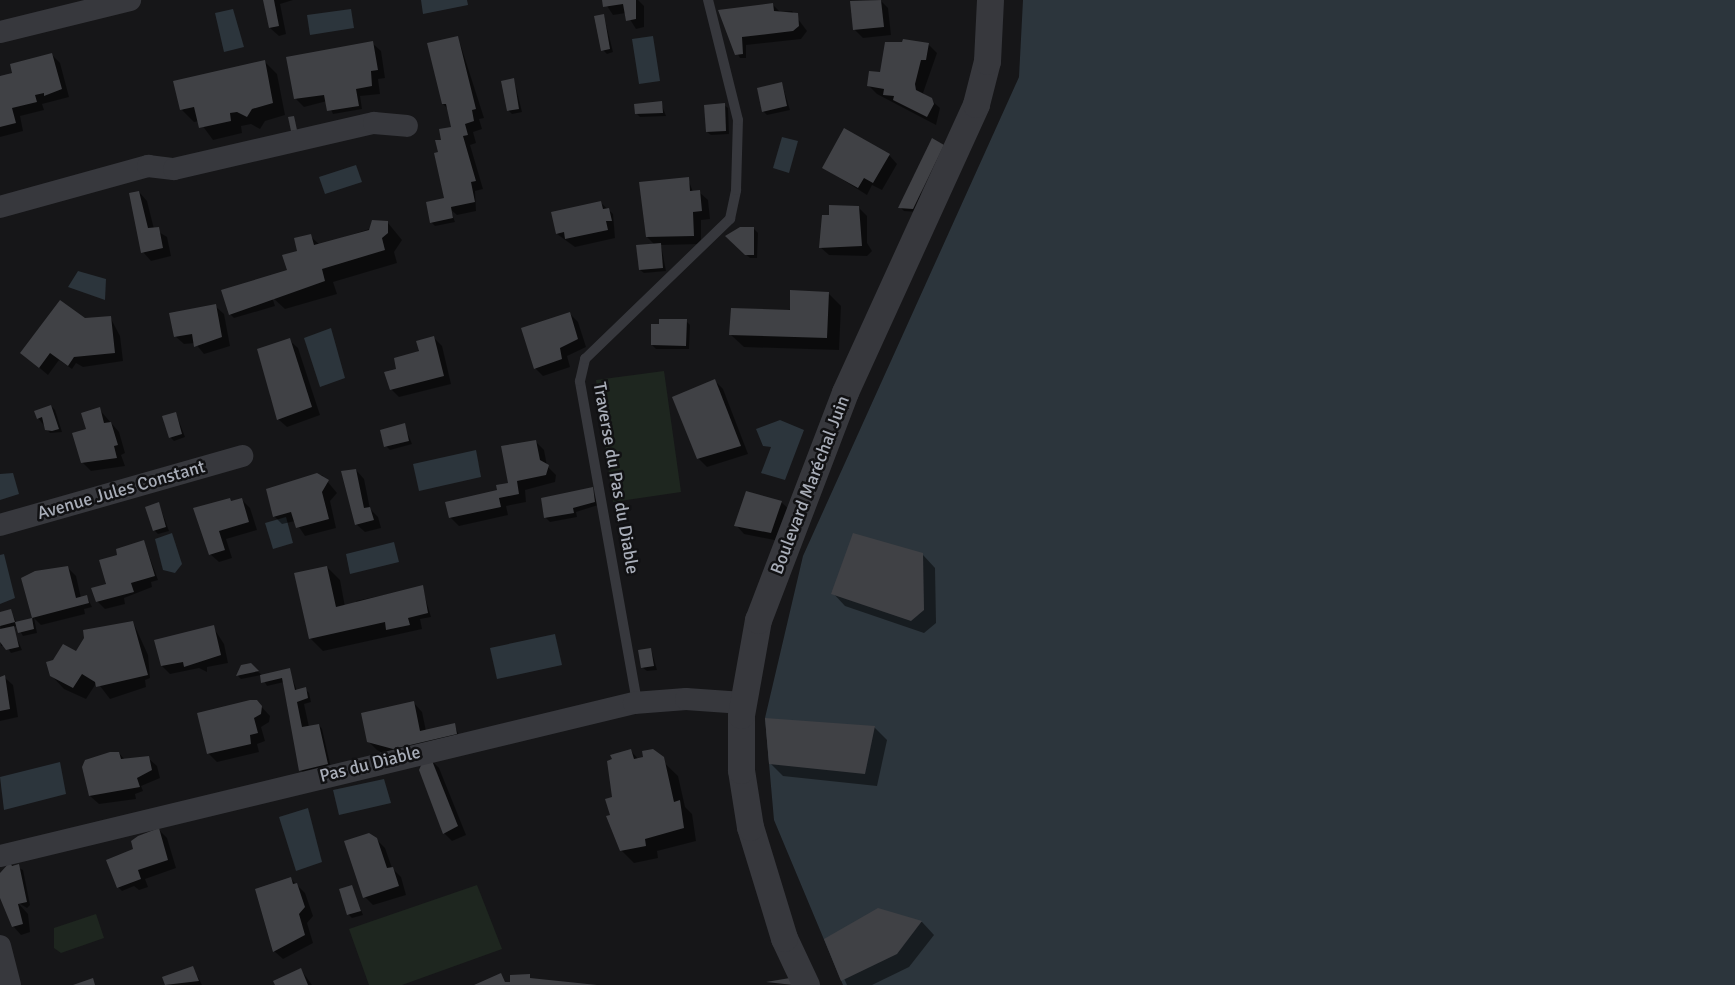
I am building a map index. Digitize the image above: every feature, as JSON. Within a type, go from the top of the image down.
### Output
[{"type":"street","points":[[0,32],[130,0]]},
{"type":"street","name":"Boulevard Maréchal Juin","points":[[806,985],[784,939],[750,827],[741,770],[743,703],[758,620],[845,392],[976,104],[987,61],[990,0]]},
{"type":"street","points":[[0,207],[148,165],[174,169],[374,123],[407,126]]},
{"type":"street","name":"Avenue Jules Constant","points":[[0,525],[242,456]]},
{"type":"street","name":"Pas du Diable","points":[[0,856],[637,702],[686,699],[743,703]]},
{"type":"street","points":[[0,946],[10,985]]},
{"type":"lane","name":"Traverse du Pas du Diable","points":[[637,702],[580,381],[585,359],[730,219],[736,189],[738,120],[708,0]]},
{"type":"shaded area","points":[[421,0],[467,0],[468,5],[423,14]]},
{"type":"shaded area","points":[[1023,0],[1735,0],[1735,985],[843,985],[774,820],[765,718],[803,556],[1019,77]]},
{"type":"shaded area","points":[[233,9],[244,47],[224,52],[215,13]]},
{"type":"shaded area","points":[[351,9],[354,28],[310,35],[307,15]]},
{"type":"shaded area","points":[[653,36],[660,81],[639,84],[632,39]]},
{"type":"shaded area","points":[[782,137],[798,141],[789,173],[773,168]]},
{"type":"shaded area","points":[[356,165],[362,182],[325,194],[319,177]]},
{"type":"shaded area","points":[[78,271],[106,279],[105,300],[68,287]]},
{"type":"shaded area","points":[[331,328],[345,378],[320,387],[304,338]]},
{"type":"shaded area","points":[[664,371],[681,492],[613,502],[596,380]]},
{"type":"shaded area","points":[[780,420],[804,430],[785,480],[761,473],[771,447],[763,446],[756,429]]},
{"type":"shaded area","points":[[476,450],[481,477],[419,491],[413,464]]},
{"type":"shaded area","points":[[13,473],[19,494],[0,500],[0,474]]},
{"type":"shaded area","points":[[286,517],[293,543],[273,549],[265,523]]},
{"type":"shaded area","points":[[172,533],[182,564],[175,573],[163,570],[155,539]]},
{"type":"shaded area","points":[[394,542],[399,562],[350,574],[346,554]]},
{"type":"shaded area","points":[[4,554],[15,598],[0,604],[0,555]]},
{"type":"shaded area","points":[[555,634],[562,665],[497,679],[490,648]]},
{"type":"shaded area","points":[[60,762],[66,794],[4,810],[0,777]]},
{"type":"shaded area","points":[[384,779],[391,803],[339,815],[333,790]]},
{"type":"shaded area","points":[[308,808],[322,862],[296,871],[279,817]]},
{"type":"shaded area","points":[[477,885],[502,949],[402,985],[369,985],[349,929]]},
{"type":"shaded area","points":[[96,914],[104,938],[61,953],[54,948],[54,928]]},
{"type":"building","points":[[263,0],[274,0],[279,26],[269,28]]},
{"type":"building","points":[[602,0],[636,0],[636,19],[626,21],[623,4],[603,7]]},
{"type":"building","points":[[881,0],[884,27],[853,30],[850,1]]},
{"type":"building","points":[[773,3],[774,11],[798,13],[799,26],[793,31],[742,37],[743,54],[735,55],[718,10]]},
{"type":"building","points":[[604,14],[610,49],[601,51],[594,16]]},
{"type":"building","points":[[458,36],[476,109],[472,110],[474,121],[465,124],[468,135],[463,136],[476,181],[471,182],[475,202],[451,207],[453,218],[430,223],[426,202],[444,198],[434,153],[438,152],[435,140],[441,140],[439,129],[451,127],[446,104],[442,104],[427,43]]},
{"type":"building","points":[[903,39],[929,43],[926,60],[921,60],[915,84],[916,90],[932,98],[934,104],[927,117],[893,100],[894,96],[883,95],[884,89],[867,86],[869,71],[880,72],[885,42],[902,42]]},
{"type":"building","points":[[373,41],[378,70],[371,71],[372,86],[356,89],[359,106],[327,111],[324,95],[294,99],[286,57]]},
{"type":"building","points":[[52,53],[62,89],[44,96],[44,93],[35,95],[37,102],[12,108],[16,123],[0,127],[0,76],[12,73],[10,64]]},
{"type":"building","points":[[265,60],[273,103],[252,109],[247,117],[237,112],[230,113],[231,121],[199,128],[194,107],[180,110],[173,81]]},
{"type":"building","points":[[514,78],[519,109],[507,111],[501,81]]},
{"type":"building","points":[[782,82],[787,106],[762,112],[757,88]]},
{"type":"building","points":[[662,101],[663,113],[635,114],[634,104]]},
{"type":"building","points":[[725,103],[726,131],[706,132],[704,105]]},
{"type":"building","points":[[294,116],[297,130],[291,131],[288,117]]},
{"type":"building","points":[[844,128],[890,154],[873,183],[864,178],[858,188],[822,168]]},
{"type":"building","points":[[932,138],[944,145],[913,209],[898,208]]},
{"type":"building","points":[[689,177],[690,191],[700,190],[702,211],[693,212],[694,236],[646,237],[639,182]]},
{"type":"building","points":[[139,191],[148,228],[159,227],[163,248],[141,253],[129,193]]},
{"type":"building","points":[[601,201],[603,209],[609,208],[612,221],[606,221],[608,230],[565,239],[564,232],[556,234],[551,212]]},
{"type":"building","points":[[829,205],[859,206],[862,246],[819,248],[822,215],[829,215]]},
{"type":"building","points":[[372,220],[388,221],[388,233],[382,238],[385,250],[322,269],[325,281],[229,315],[221,290],[287,270],[282,255],[297,251],[294,238],[311,234],[314,245],[369,230]]},
{"type":"building","points":[[740,227],[754,227],[754,255],[745,255],[725,236]]},
{"type":"building","points":[[661,243],[663,268],[639,270],[636,245]]},
{"type":"building","points":[[790,290],[829,292],[827,338],[729,335],[731,308],[790,310]]},
{"type":"building","points":[[60,300],[85,318],[111,316],[115,353],[74,357],[68,366],[50,353],[39,368],[20,353]]},
{"type":"building","points":[[216,304],[222,337],[194,347],[192,334],[174,337],[169,313]]},
{"type":"building","points":[[570,312],[578,339],[560,348],[562,359],[534,369],[521,328]]},
{"type":"building","points":[[659,319],[687,319],[686,346],[651,345],[651,324],[659,324]]},
{"type":"building","points":[[434,336],[444,376],[390,390],[384,372],[396,369],[394,358],[419,351],[416,341]]},
{"type":"building","points":[[290,338],[312,407],[277,420],[257,349]]},
{"type":"building","points":[[715,379],[741,446],[697,459],[672,397]]},
{"type":"building","points":[[51,405],[59,429],[52,431],[45,430],[42,417],[37,419],[34,411]]},
{"type":"building","points":[[100,407],[104,423],[111,422],[118,445],[114,446],[117,458],[81,463],[72,433],[86,429],[81,413]]},
{"type":"building","points":[[176,412],[182,434],[169,438],[162,416]]},
{"type":"building","points":[[405,423],[409,441],[384,447],[380,430]]},
{"type":"building","points":[[536,440],[540,460],[549,465],[546,475],[517,481],[519,494],[499,498],[501,507],[449,518],[445,502],[497,490],[496,485],[508,483],[501,446]]},
{"type":"building","points":[[356,469],[364,508],[370,507],[374,520],[355,525],[341,471]]},
{"type":"building","points":[[317,473],[329,480],[322,492],[329,519],[296,528],[291,512],[273,517],[266,489]]},
{"type":"building","points":[[593,487],[595,502],[573,508],[574,513],[544,518],[541,498]]},
{"type":"building","points":[[746,491],[782,501],[771,533],[734,526]]},
{"type":"building","points":[[230,498],[231,501],[242,498],[249,522],[219,531],[225,550],[209,555],[193,508]]},
{"type":"building","points":[[159,502],[166,527],[153,531],[145,507]]},
{"type":"building","points":[[853,533],[923,553],[924,610],[911,621],[831,594]]},
{"type":"building","points":[[144,540],[155,576],[131,583],[134,592],[96,602],[91,588],[106,584],[99,560],[117,555],[116,549]]},
{"type":"building","points":[[68,566],[76,598],[87,595],[89,603],[32,618],[21,578],[35,571]]},
{"type":"building","points":[[327,566],[336,607],[423,585],[428,613],[408,618],[410,625],[386,630],[385,622],[309,639],[294,573]]},
{"type":"building","points":[[11,609],[15,622],[0,626],[0,612]]},
{"type":"building","points":[[32,618],[34,629],[18,633],[15,622]]},
{"type":"building","points":[[133,621],[148,675],[96,687],[95,682],[82,674],[73,688],[50,676],[46,662],[53,660],[63,644],[76,651],[84,638],[83,630]]},
{"type":"building","points":[[214,625],[221,655],[184,667],[183,662],[161,666],[154,640]]},
{"type":"building","points":[[14,626],[19,647],[6,650],[0,642],[0,629]]},
{"type":"building","points":[[651,648],[654,666],[641,668],[638,650]]},
{"type":"building","points":[[251,663],[259,671],[236,676],[241,665]]},
{"type":"building","points":[[290,668],[295,690],[306,687],[308,698],[297,702],[302,727],[319,724],[328,764],[299,771],[282,678],[261,683],[260,675]]},
{"type":"building","points":[[5,675],[10,709],[0,711],[0,677]]},
{"type":"building","points":[[257,700],[262,706],[261,714],[254,718],[258,733],[250,735],[251,744],[207,754],[197,713]]},
{"type":"building","points":[[414,701],[420,731],[455,723],[457,734],[393,749],[367,742],[361,713]]},
{"type":"building","points":[[765,718],[875,726],[865,774],[769,764]]},
{"type":"building","points":[[631,749],[634,759],[643,757],[642,751],[653,749],[664,757],[674,802],[680,800],[684,828],[645,839],[646,846],[620,851],[606,816],[610,815],[605,799],[612,797],[607,761],[612,759],[610,755]]},
{"type":"building","points":[[110,752],[119,752],[121,759],[149,756],[152,770],[137,778],[140,787],[89,796],[82,767],[85,760]]},
{"type":"building","points":[[431,758],[458,826],[443,834],[419,770],[423,761]]},
{"type":"building","points":[[159,828],[168,860],[138,870],[141,879],[117,888],[106,860],[133,849],[131,841]]},
{"type":"building","points":[[369,833],[377,838],[387,868],[393,867],[399,886],[363,898],[344,841]]},
{"type":"building","points":[[10,862],[12,866],[19,864],[27,902],[18,904],[23,924],[12,927],[0,898],[0,873]]},
{"type":"building","points":[[291,877],[293,884],[297,883],[305,907],[299,914],[305,935],[273,952],[255,889]]},
{"type":"building","points":[[352,885],[361,911],[347,915],[339,889]]},
{"type":"building","points":[[878,908],[922,921],[897,954],[841,981],[824,939]]},
{"type":"building","points":[[193,966],[199,981],[165,985],[162,977]]},
{"type":"building","points":[[301,968],[308,985],[275,985],[273,981]]},
{"type":"building","points":[[501,973],[505,982],[510,982],[510,975],[530,974],[530,978],[597,985],[474,985]]},
{"type":"building","points":[[93,978],[95,985],[73,985]]},
{"type":"building","points":[[790,978],[793,985],[766,982]]}]
